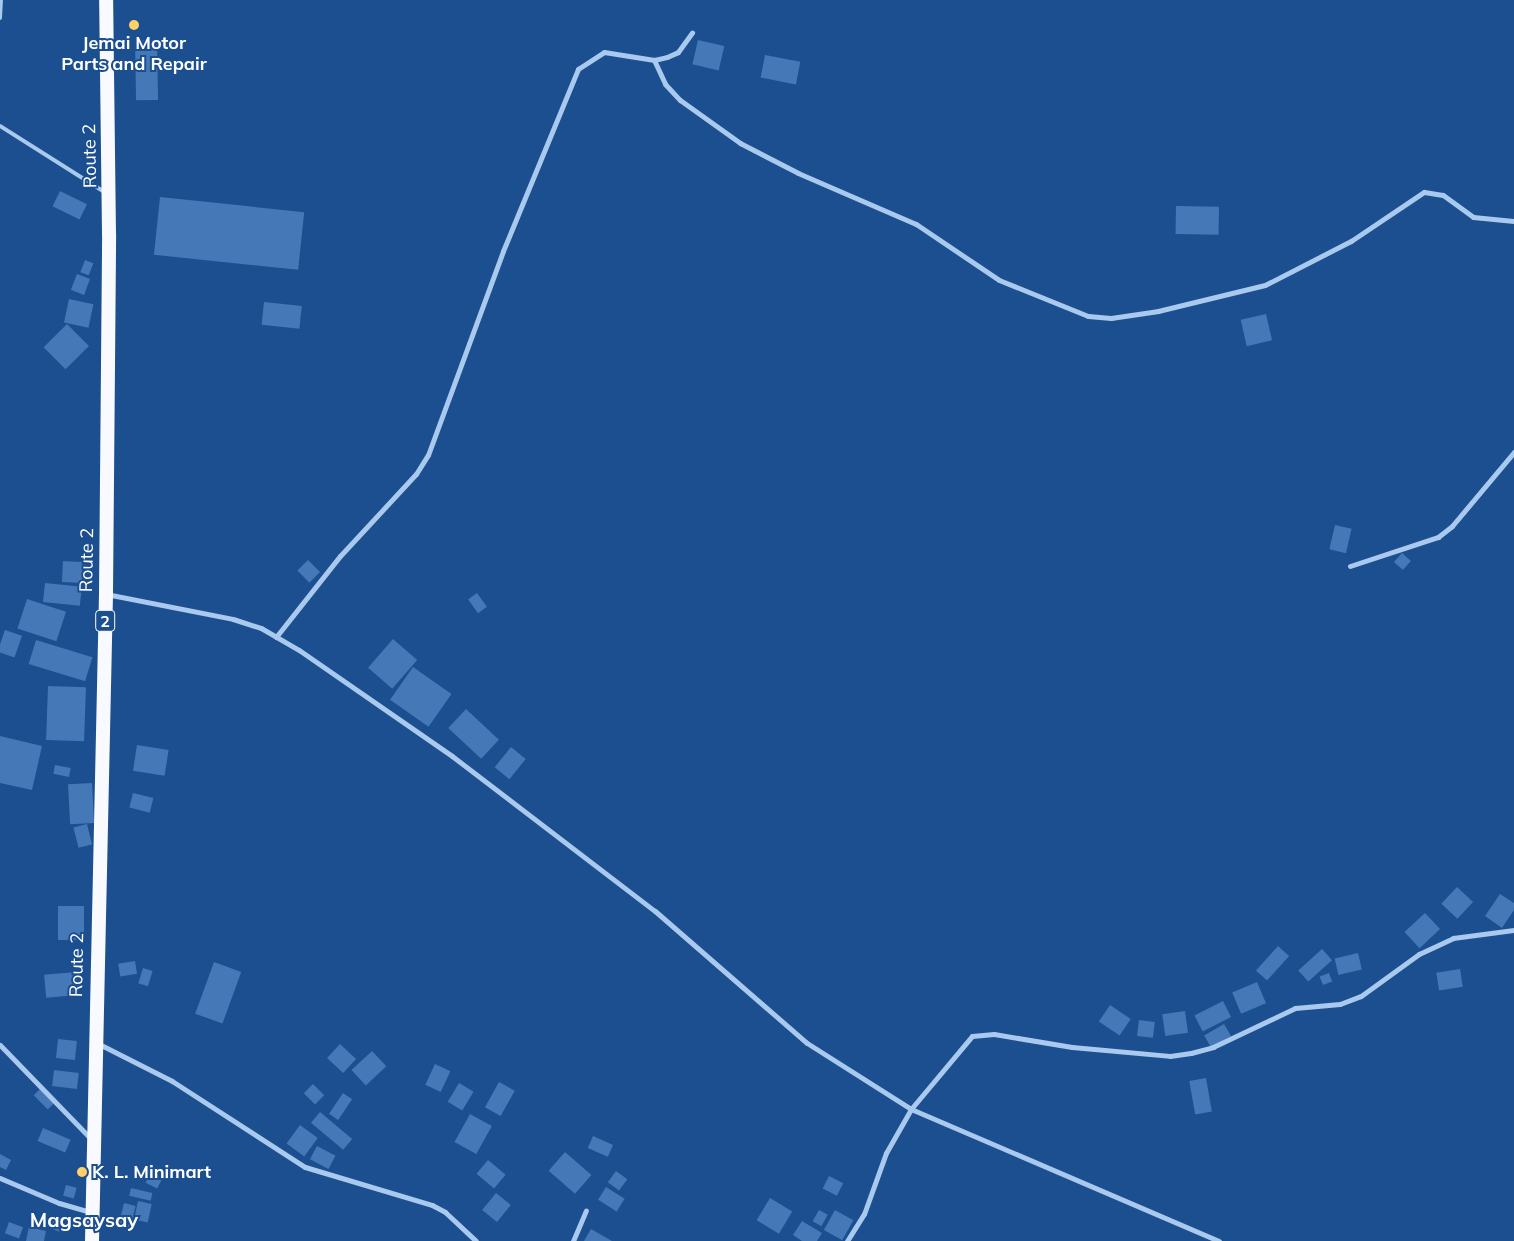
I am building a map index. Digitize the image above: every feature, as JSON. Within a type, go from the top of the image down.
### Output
[{"type":"highway","name":"Route 2","points":[[92,1241],[94,1042],[106,594],[109,196],[106,0]]},
{"type":"street","points":[[276,637],[340,556],[416,474],[428,455],[503,251],[578,69],[604,52],[654,60],[678,52],[692,33]]},
{"type":"street","points":[[654,60],[665,84],[680,100],[740,143],[916,224],[998,280],[1088,316],[1111,318],[1158,311],[1265,285],[1351,241],[1424,192],[1443,195],[1473,217],[1514,221]]},
{"type":"street","points":[[1350,566],[1438,537],[1452,526],[1514,452]]},
{"type":"street","points":[[106,594],[233,619],[276,637],[299,650],[452,756],[655,911],[807,1043],[911,1109],[1220,1241]]},
{"type":"street","points":[[847,1241],[864,1214],[886,1153],[911,1109],[962,1044],[981,1034],[1170,1056],[1191,1053],[1213,1047],[1296,1008],[1340,1004],[1360,996],[1419,954],[1452,938],[1514,930]]},
{"type":"street","points":[[94,1042],[172,1081],[305,1167],[432,1205],[445,1212],[476,1241]]},
{"type":"street","points":[[0,1045],[94,1143]]},
{"type":"street","points":[[0,1178],[59,1203],[92,1212]]},
{"type":"street","points":[[573,1241],[586,1211]]},
{"type":"lane","points":[[0,18],[2,0]]},
{"type":"lane","points":[[0,126],[109,196]]},
{"type":"building","points":[[135,40],[157,40],[158,100],[136,100]]},
{"type":"building","points":[[698,40],[724,46],[719,70],[692,64]]},
{"type":"building","points":[[765,55],[800,62],[796,84],[761,78]]},
{"type":"building","points":[[60,191],[87,204],[80,219],[53,206]]},
{"type":"building","points":[[160,197],[304,212],[298,270],[154,255]]},
{"type":"building","points":[[1176,206],[1219,207],[1219,235],[1176,234]]},
{"type":"building","points":[[85,260],[93,263],[89,275],[80,272]]},
{"type":"building","points":[[77,274],[90,279],[84,295],[71,290]]},
{"type":"building","points":[[69,299],[93,304],[88,328],[64,322]]},
{"type":"building","points":[[264,302],[302,306],[299,329],[262,325]]},
{"type":"building","points":[[1266,314],[1272,340],[1247,346],[1241,320]]},
{"type":"building","points":[[67,324],[89,346],[66,369],[44,347]]},
{"type":"building","points":[[1335,525],[1352,529],[1346,553],[1329,549]]},
{"type":"building","points":[[1402,553],[1411,561],[1403,570],[1394,562]]},
{"type":"building","points":[[308,560],[320,572],[309,583],[297,571]]},
{"type":"building","points":[[63,561],[83,562],[82,583],[62,582]]},
{"type":"building","points":[[45,583],[82,587],[80,606],[43,602]]},
{"type":"building","points":[[477,593],[487,607],[478,613],[468,599]]},
{"type":"building","points":[[27,599],[66,612],[56,641],[17,628]]},
{"type":"building","points":[[5,630],[22,636],[15,658],[0,653],[0,645]]},
{"type":"building","points":[[393,639],[417,660],[392,689],[368,668]]},
{"type":"building","points":[[36,640],[92,657],[85,681],[29,664]]},
{"type":"building","points":[[413,667],[452,694],[429,727],[390,700]]},
{"type":"building","points":[[48,686],[86,687],[84,741],[46,740]]},
{"type":"building","points":[[466,709],[499,740],[481,759],[448,728]]},
{"type":"building","points":[[0,736],[42,746],[32,790],[0,783]]},
{"type":"building","points":[[137,745],[169,750],[165,776],[133,771]]},
{"type":"building","points":[[511,747],[526,759],[509,779],[495,767]]},
{"type":"building","points":[[55,765],[71,768],[69,777],[53,774]]},
{"type":"building","points":[[92,783],[94,823],[70,824],[68,784]]},
{"type":"building","points":[[133,793],[153,798],[150,813],[129,808]]},
{"type":"building","points":[[87,824],[92,844],[78,848],[73,827]]},
{"type":"building","points":[[1457,887],[1473,902],[1457,919],[1441,904]]},
{"type":"building","points":[[1500,894],[1514,903],[1514,910],[1502,928],[1485,916]]},
{"type":"building","points":[[58,906],[84,906],[84,940],[58,940]]},
{"type":"building","points":[[1425,913],[1440,929],[1420,948],[1405,932]]},
{"type":"building","points":[[1278,946],[1289,956],[1267,981],[1256,971]]},
{"type":"building","points":[[1322,949],[1332,960],[1308,982],[1298,970]]},
{"type":"building","points":[[1358,953],[1362,970],[1338,975],[1335,958]]},
{"type":"building","points":[[135,961],[137,974],[120,976],[118,964]]},
{"type":"building","points":[[214,962],[241,972],[222,1024],[195,1014]]},
{"type":"building","points":[[143,968],[153,971],[148,986],[138,983]]},
{"type":"building","points":[[1460,969],[1463,987],[1439,991],[1436,973]]},
{"type":"building","points":[[76,972],[78,995],[46,998],[44,975]]},
{"type":"building","points":[[1329,973],[1332,981],[1323,985],[1320,977]]},
{"type":"building","points":[[1257,982],[1266,1003],[1241,1014],[1232,993]]},
{"type":"building","points":[[1223,1001],[1231,1017],[1203,1032],[1194,1016]]},
{"type":"building","points":[[1110,1005],[1131,1019],[1120,1036],[1099,1022]]},
{"type":"building","points":[[1185,1011],[1188,1033],[1165,1036],[1162,1014]]},
{"type":"building","points":[[1139,1020],[1155,1022],[1153,1038],[1137,1036]]},
{"type":"building","points":[[1224,1024],[1231,1036],[1211,1048],[1204,1036]]},
{"type":"building","points":[[58,1039],[77,1041],[75,1060],[56,1058]]},
{"type":"building","points":[[340,1044],[356,1059],[343,1073],[327,1058]]},
{"type":"building","points":[[372,1051],[386,1066],[366,1085],[352,1070]]},
{"type":"building","points":[[435,1064],[450,1071],[441,1092],[425,1085]]},
{"type":"building","points":[[54,1070],[79,1073],[77,1089],[52,1086]]},
{"type":"building","points":[[1206,1078],[1212,1111],[1195,1114],[1189,1081]]},
{"type":"building","points":[[499,1082],[515,1091],[501,1116],[485,1107]]},
{"type":"building","points":[[459,1083],[474,1092],[462,1111],[448,1102]]},
{"type":"building","points":[[313,1084],[324,1095],[315,1105],[304,1093]]},
{"type":"building","points":[[40,1089],[54,1103],[48,1110],[34,1095]]},
{"type":"building","points":[[343,1093],[352,1099],[338,1120],[329,1114]]},
{"type":"building","points":[[320,1112],[352,1139],[343,1150],[311,1123]]},
{"type":"building","points":[[470,1114],[492,1126],[476,1154],[454,1142]]},
{"type":"building","points":[[300,1125],[318,1138],[304,1157],[286,1144]]},
{"type":"building","points":[[43,1128],[71,1140],[65,1153],[38,1141]]},
{"type":"building","points":[[593,1136],[613,1145],[608,1157],[588,1148]]},
{"type":"building","points":[[317,1146],[336,1156],[328,1169],[310,1159]]},
{"type":"building","points":[[565,1152],[591,1175],[575,1194],[549,1171]]},
{"type":"building","points":[[0,1154],[11,1160],[6,1170],[0,1167]]},
{"type":"building","points":[[488,1160],[506,1175],[494,1189],[476,1174]]},
{"type":"building","points":[[616,1171],[627,1179],[619,1191],[608,1182]]},
{"type":"building","points":[[151,1172],[163,1178],[157,1189],[146,1183]]},
{"type":"building","points":[[829,1176],[843,1183],[837,1196],[823,1188]]},
{"type":"building","points":[[66,1185],[77,1188],[74,1198],[63,1196]]},
{"type":"building","points":[[606,1187],[625,1199],[617,1211],[598,1200]]},
{"type":"building","points":[[131,1188],[152,1193],[151,1201],[129,1196]]},
{"type":"building","points":[[496,1193],[511,1205],[497,1222],[482,1210]]},
{"type":"building","points":[[770,1198],[792,1211],[779,1234],[757,1220]]},
{"type":"building","points":[[138,1201],[152,1204],[148,1222],[134,1220]]},
{"type":"building","points":[[124,1203],[136,1206],[130,1227],[119,1224]]},
{"type":"building","points":[[819,1210],[828,1215],[821,1226],[813,1221]]},
{"type":"building","points":[[835,1210],[853,1220],[842,1240],[824,1230]]},
{"type":"building","points":[[53,1220],[64,1223],[60,1232],[50,1228]]},
{"type":"building","points":[[802,1221],[822,1233],[817,1241],[802,1241],[793,1235]]},
{"type":"building","points":[[9,1222],[23,1227],[19,1238],[5,1233]]},
{"type":"building","points":[[29,1227],[46,1231],[44,1241],[26,1241]]},
{"type":"building","points":[[591,1229],[612,1241],[584,1241]]},
{"type":"place","name":"Jemai Motor Parts and Repair","points":[[134,25]]},
{"type":"place","name":"K. L. Minimart","points":[[82,1172]]},
{"type":"district","name":"Magsaysay","points":[[84,1219]]}]
